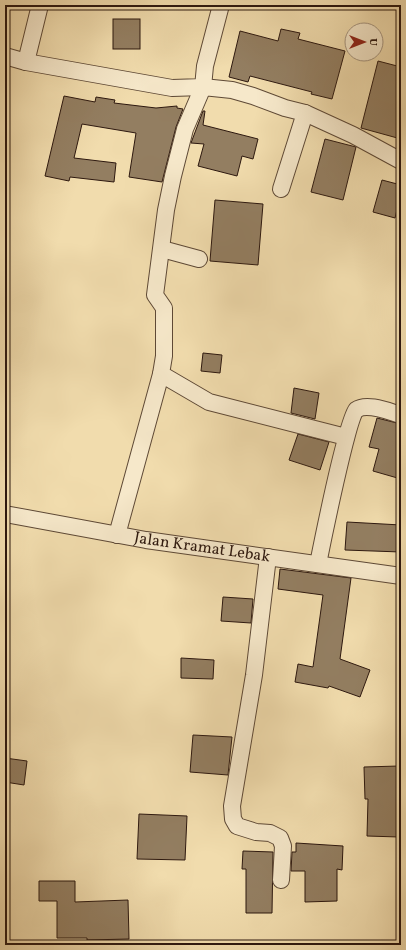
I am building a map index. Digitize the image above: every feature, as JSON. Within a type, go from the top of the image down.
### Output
[{"type":"street","points":[[26,62],[40,5]]},
{"type":"street","points":[[116,535],[161,374],[164,356],[164,308],[155,295],[166,210],[185,129],[203,87],[205,66],[221,5]]},
{"type":"street","points":[[5,56],[26,62],[172,88],[203,87],[246,94],[285,108],[306,113],[353,135],[401,161]]},
{"type":"street","points":[[281,189],[306,113]]},
{"type":"street","points":[[162,250],[199,259]]},
{"type":"street","points":[[161,374],[209,402],[346,437]]},
{"type":"street","points":[[318,564],[346,437],[353,413],[361,408],[368,407],[401,415]]},
{"type":"street","name":"Jalan Kramat Lebak","points":[[5,514],[116,535],[401,576]]},
{"type":"street","points":[[268,557],[254,675],[232,806],[233,819],[237,826],[256,832],[270,833],[280,838],[283,846],[281,880]]},
{"type":"building","points":[[113,19],[140,19],[140,49],[113,49]]},
{"type":"building","points":[[281,29],[300,33],[298,39],[344,51],[332,99],[311,94],[312,92],[250,76],[248,82],[229,77],[240,31],[278,41]]},
{"type":"building","points":[[378,62],[401,67],[401,139],[361,128]]},
{"type":"building","points":[[64,96],[95,102],[96,97],[115,100],[114,103],[156,108],[177,106],[177,108],[183,109],[176,127],[162,182],[129,177],[136,133],[82,124],[74,158],[116,163],[114,182],[70,177],[69,181],[45,176]]},
{"type":"building","points":[[203,111],[205,111],[203,125],[258,139],[253,159],[242,156],[237,176],[198,166],[204,144],[191,143]]},
{"type":"building","points":[[325,139],[356,147],[343,200],[311,192]]},
{"type":"building","points":[[382,180],[401,185],[401,193],[395,218],[373,212]]},
{"type":"building","points":[[215,200],[263,204],[258,265],[210,261]]},
{"type":"building","points":[[203,353],[222,355],[220,373],[201,371]]},
{"type":"building","points":[[294,388],[319,393],[315,419],[291,413]]},
{"type":"building","points":[[377,418],[401,424],[401,479],[373,471],[379,449],[369,447]]},
{"type":"building","points":[[298,434],[329,442],[320,470],[289,460]]},
{"type":"building","points":[[347,522],[401,525],[401,552],[345,550]]},
{"type":"building","points":[[280,569],[351,578],[340,659],[370,670],[360,697],[329,686],[328,688],[295,682],[298,664],[313,667],[323,595],[278,589]]},
{"type":"building","points":[[223,597],[253,599],[251,623],[221,621]]},
{"type":"building","points":[[181,658],[214,660],[213,679],[181,678]]},
{"type":"building","points":[[193,735],[232,737],[228,775],[190,772]]},
{"type":"building","points":[[5,758],[27,761],[24,785],[5,782]]},
{"type":"building","points":[[399,766],[399,837],[367,836],[368,799],[365,799],[364,767]]},
{"type":"building","points":[[139,814],[187,816],[185,860],[137,859]]},
{"type":"building","points":[[296,843],[343,846],[342,870],[337,869],[337,901],[305,902],[305,871],[291,871],[292,852],[296,852]]},
{"type":"building","points":[[243,851],[273,852],[272,913],[246,913],[246,869],[242,869]]},
{"type":"building","points":[[39,881],[75,881],[75,902],[128,900],[129,939],[87,940],[87,938],[57,938],[57,901],[39,901]]}]
